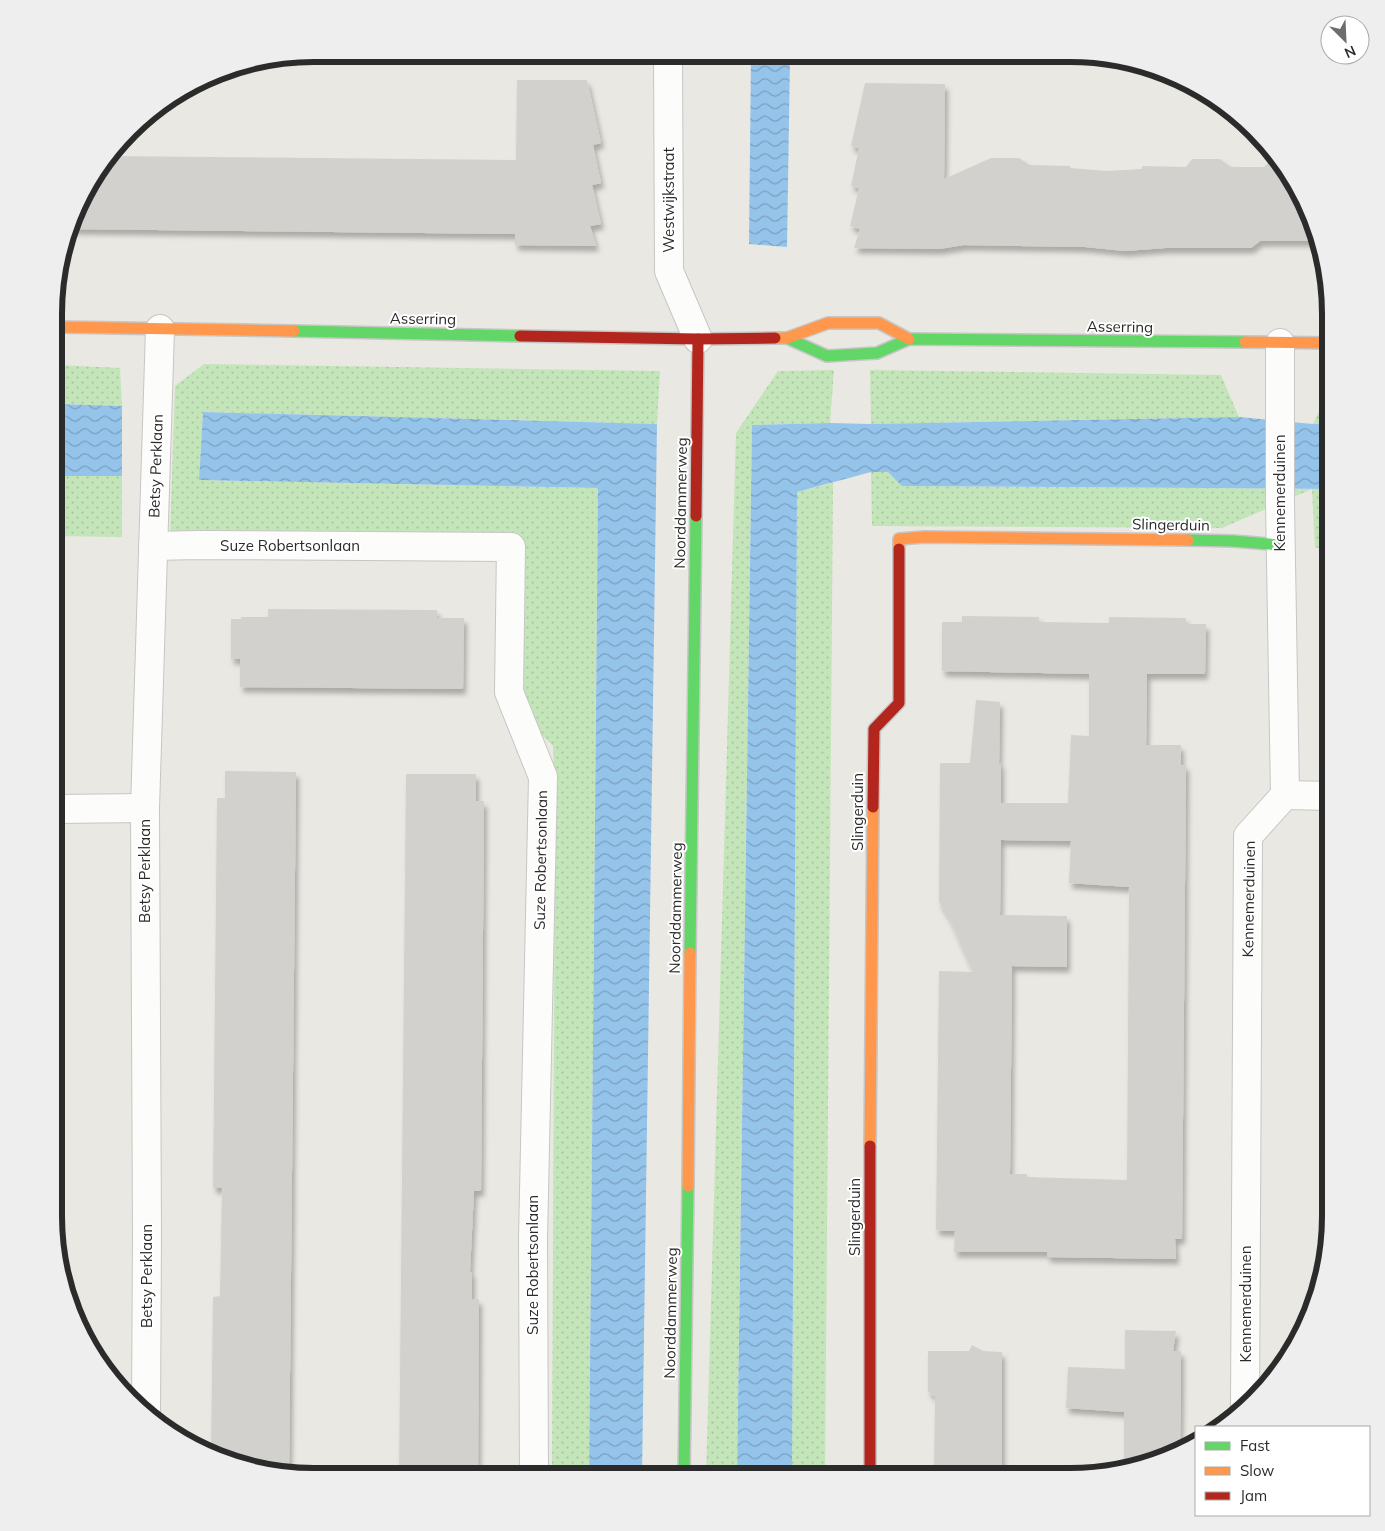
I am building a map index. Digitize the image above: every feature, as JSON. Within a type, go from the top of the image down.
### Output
[{"type":"street","name":"Westwijkstraat","points":[[668,62],[669,271],[698,339]]},
{"type":"street","name":"Asserring","points":[[62,327],[698,339],[787,338],[828,323],[879,323],[909,339]]},
{"type":"street","name":"Betsy Perklaan","points":[[146,1404],[145,808],[160,329]]},
{"type":"street","name":"Asserring","points":[[787,338],[827,356],[877,353],[909,339],[1322,343]]},
{"type":"street","name":"Noorddammerweg","points":[[684,1468],[698,339]]},
{"type":"street","name":"Kennemerduinen","points":[[1245,1399],[1248,836],[1285,795],[1280,545],[1280,343]]},
{"type":"street","name":"Slingerduin","points":[[870,1468],[874,729],[899,702],[899,538],[1233,541],[1280,545]]},
{"type":"street","name":"Suze Robertsonlaan","points":[[153,546],[511,547],[509,692],[543,776],[532,1239],[534,1468]]},
{"type":"street","points":[[1285,795],[1322,796]]},
{"type":"street","points":[[62,809],[145,808]]},
{"type":"green space","points":[[204,364],[660,371],[657,424],[203,412],[199,480],[598,488],[589,1468],[552,1468],[555,798],[553,746],[529,722],[517,696],[516,539],[170,537],[175,386]]},
{"type":"green space","points":[[62,365],[120,368],[122,406],[62,404]]},
{"type":"green space","points":[[834,370],[830,423],[752,425],[737,1468],[706,1468],[736,433],[778,371]]},
{"type":"green space","points":[[870,370],[1221,375],[1239,417],[871,424]]},
{"type":"green space","points":[[1322,406],[1322,424],[1313,424]]},
{"type":"green space","points":[[871,472],[888,472],[903,486],[1322,489],[1322,548],[1315,548],[1312,489],[1222,528],[872,526]]},
{"type":"green space","points":[[62,476],[122,476],[122,537],[62,536]]},
{"type":"green space","points":[[833,483],[825,1468],[792,1468],[797,492]]},
{"type":"water","points":[[751,62],[790,62],[787,247],[749,244]]},
{"type":"water","points":[[62,404],[122,406],[122,476],[62,476]]},
{"type":"water","points":[[203,412],[657,424],[642,1468],[589,1468],[598,488],[199,480]]},
{"type":"water","points":[[1239,417],[1322,424],[1322,489],[902,486],[888,472],[871,472],[797,492],[792,1468],[737,1468],[752,425]]},
{"type":"building","points":[[517,80],[587,80],[601,143],[593,145],[601,183],[592,185],[601,224],[590,226],[596,246],[515,245],[515,234],[78,229],[96,188],[119,156],[516,160]]},
{"type":"building","points":[[865,83],[945,84],[944,179],[991,158],[1019,158],[1030,165],[1070,166],[1070,168],[1107,171],[1142,169],[1142,166],[1186,167],[1192,159],[1220,159],[1231,167],[1264,167],[1270,161],[1297,203],[1312,241],[1260,241],[1251,248],[1165,248],[1125,251],[1085,247],[964,245],[939,249],[854,248],[860,229],[850,226],[859,188],[851,186],[859,148],[851,146]]},
{"type":"building","points":[[268,609],[437,610],[437,618],[464,618],[463,689],[240,687],[240,659],[231,659],[231,619],[268,617]]},
{"type":"building","points":[[962,616],[1039,617],[1039,622],[1109,623],[1109,617],[1186,618],[1186,624],[1206,624],[1205,674],[1147,674],[1146,745],[1181,745],[1181,765],[1186,765],[1182,1239],[1175,1239],[1176,1259],[1047,1257],[1047,1252],[954,1252],[955,1231],[936,1230],[939,971],[973,972],[949,918],[939,902],[940,763],[970,763],[976,700],[1000,702],[999,763],[1001,763],[1001,803],[1068,803],[1071,735],[1089,736],[1089,674],[942,671],[942,622],[962,622]],"holes":[[[1001,840],[1071,841],[1069,883],[1129,887],[1127,1180],[1027,1177],[1027,1174],[1010,1174],[1012,966],[1067,967],[1067,916],[1000,915]]]},
{"type":"building","points":[[225,771],[296,772],[289,1467],[249,1460],[211,1446],[213,1297],[220,1296],[222,1188],[213,1188],[217,798],[225,798]]},
{"type":"building","points":[[406,774],[476,774],[476,801],[484,801],[481,1191],[474,1191],[470,1272],[472,1272],[472,1299],[479,1299],[478,1468],[399,1468]]},
{"type":"building","points":[[1125,1330],[1176,1331],[1173,1351],[1181,1351],[1180,1444],[1152,1455],[1124,1463],[1124,1412],[1066,1408],[1068,1367],[1125,1369]]},
{"type":"building","points":[[972,1345],[983,1351],[1002,1352],[1002,1468],[934,1468],[935,1397],[928,1391],[928,1351],[969,1351]]},
{"type":"traffic: fast","points":[[294,331],[520,336]]},
{"type":"traffic: fast","points":[[787,338],[827,356],[877,353],[909,339],[1245,342]]},
{"type":"traffic: fast","points":[[690,953],[696,516]]},
{"type":"traffic: fast","points":[[1188,540],[1280,545]]},
{"type":"traffic: fast","points":[[684,1468],[688,1186]]},
{"type":"traffic: slow","points":[[775,338],[787,338],[828,323],[879,323],[909,339]]},
{"type":"traffic: slow","points":[[62,327],[294,331]]},
{"type":"traffic: slow","points":[[1245,342],[1322,343]]},
{"type":"traffic: slow","points":[[899,549],[899,539],[924,537],[1188,540]]},
{"type":"traffic: slow","points":[[870,1146],[873,807]]},
{"type":"traffic: slow","points":[[688,1186],[690,953]]},
{"type":"traffic: jam","points":[[520,336],[698,339],[775,338]]},
{"type":"traffic: jam","points":[[696,516],[698,339]]},
{"type":"traffic: jam","points":[[873,807],[874,729],[899,703],[899,549]]},
{"type":"traffic: jam","points":[[870,1146],[870,1468]]}]
